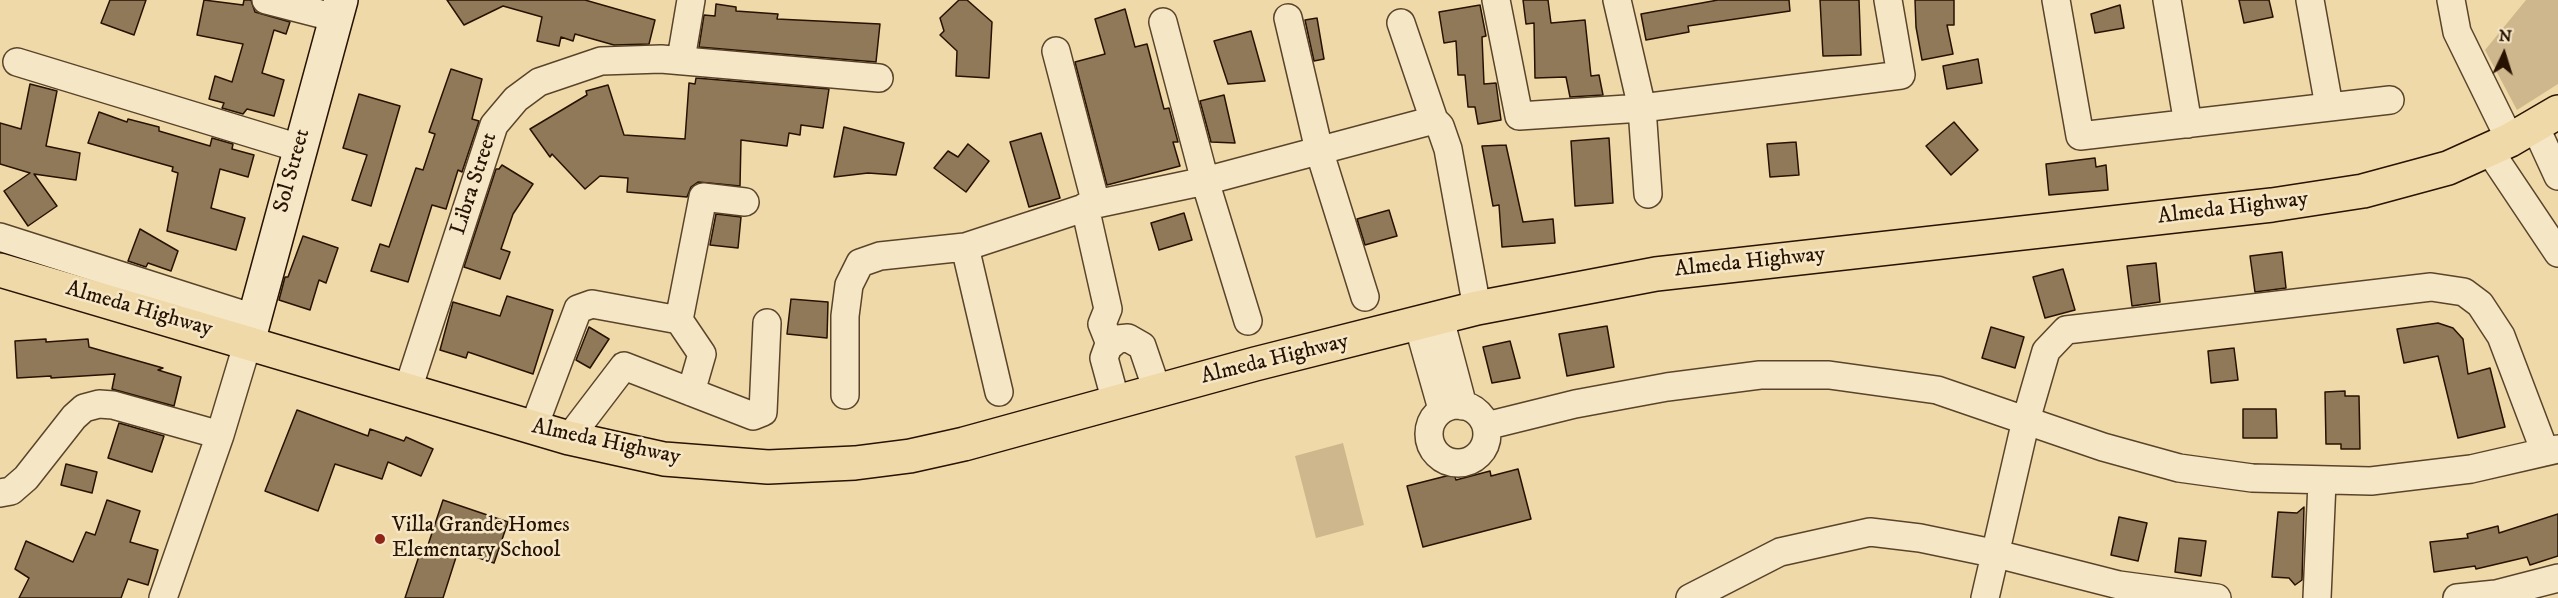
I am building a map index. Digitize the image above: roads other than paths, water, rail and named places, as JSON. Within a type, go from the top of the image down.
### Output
[{"type":"highway","name":"Almeda Highway","points":[[0,270],[251,330],[408,389],[533,429],[569,438],[664,459],[768,467],[855,464],[910,456],[964,444],[1157,390],[1433,335],[1477,308],[1656,274],[2272,205],[2363,192],[2448,168],[2523,132]]},
{"type":"street","points":[[266,0],[339,9]]},
{"type":"street","points":[[681,59],[691,0]]},
{"type":"street","points":[[1496,0],[1519,116],[1641,108],[1901,75],[1888,0]]},
{"type":"street","points":[[1617,0],[1641,108],[1648,194]]},
{"type":"street","points":[[2056,0],[2080,136],[2390,100]]},
{"type":"street","points":[[2167,0],[2188,123]]},
{"type":"street","points":[[2310,0],[2329,106]]},
{"type":"street","points":[[2451,0],[2457,32],[2495,107],[2523,132],[2558,176]]},
{"type":"street","name":"Sol Street","points":[[251,330],[299,148],[339,9]]},
{"type":"street","points":[[1288,18],[1320,150],[1365,297]]},
{"type":"street","points":[[1163,22],[1205,181],[1248,321]]},
{"type":"street","points":[[1401,23],[1434,120],[1440,126],[1448,149],[1477,308]]},
{"type":"street","points":[[1056,51],[1091,206],[1108,309],[1122,317],[1119,341]]},
{"type":"street","name":"Libra Street","points":[[408,389],[494,125],[516,99],[539,82],[601,61],[681,59],[879,78]]},
{"type":"street","points":[[17,62],[299,148]]},
{"type":"street","points":[[845,395],[845,316],[849,285],[860,263],[880,256],[965,247],[1091,206],[1205,181],[1434,120]]},
{"type":"street","points":[[2523,132],[2554,238]]},
{"type":"street","points":[[691,392],[702,354],[679,320],[703,197],[745,202]]},
{"type":"street","points":[[0,237],[251,330],[220,435],[163,598]]},
{"type":"street","points":[[965,247],[999,392]]},
{"type":"street","points":[[1486,426],[1598,399],[1667,387],[1760,375],[1829,375],[1937,390],[2026,420],[2103,447],[2179,468],[2252,478],[2322,482],[2371,481],[2460,471],[2552,450],[2501,336],[2481,304],[2464,292],[2431,287],[2066,330],[2046,351],[2026,420],[1997,554],[1985,598]]},
{"type":"street","points":[[533,429],[578,309],[592,304],[679,320]]},
{"type":"street","points":[[569,438],[624,366],[753,416],[763,412],[767,323]]},
{"type":"street","points":[[1433,335],[1452,408]]},
{"type":"street","points":[[1116,402],[1104,363],[1106,351],[1119,341],[1135,341],[1145,351],[1157,390]]},
{"type":"street","points":[[0,493],[11,491],[26,478],[74,417],[84,408],[99,404],[113,405],[220,435]]},
{"type":"street","points":[[1452,408],[1473,410],[1486,426],[1487,437],[1478,455],[1468,461],[1448,461],[1431,448],[1428,437],[1429,427],[1452,408]]},
{"type":"street","points":[[2317,598],[2322,482]]},
{"type":"street","points":[[1690,598],[1780,552],[1870,532],[1920,538],[1997,554],[2119,585],[2217,598]]},
{"type":"street","points":[[2457,598],[2496,596],[2558,578]]},
{"type":"place","name":"Villa Grande Homes Elementary School","points":[[380,539]]}]
